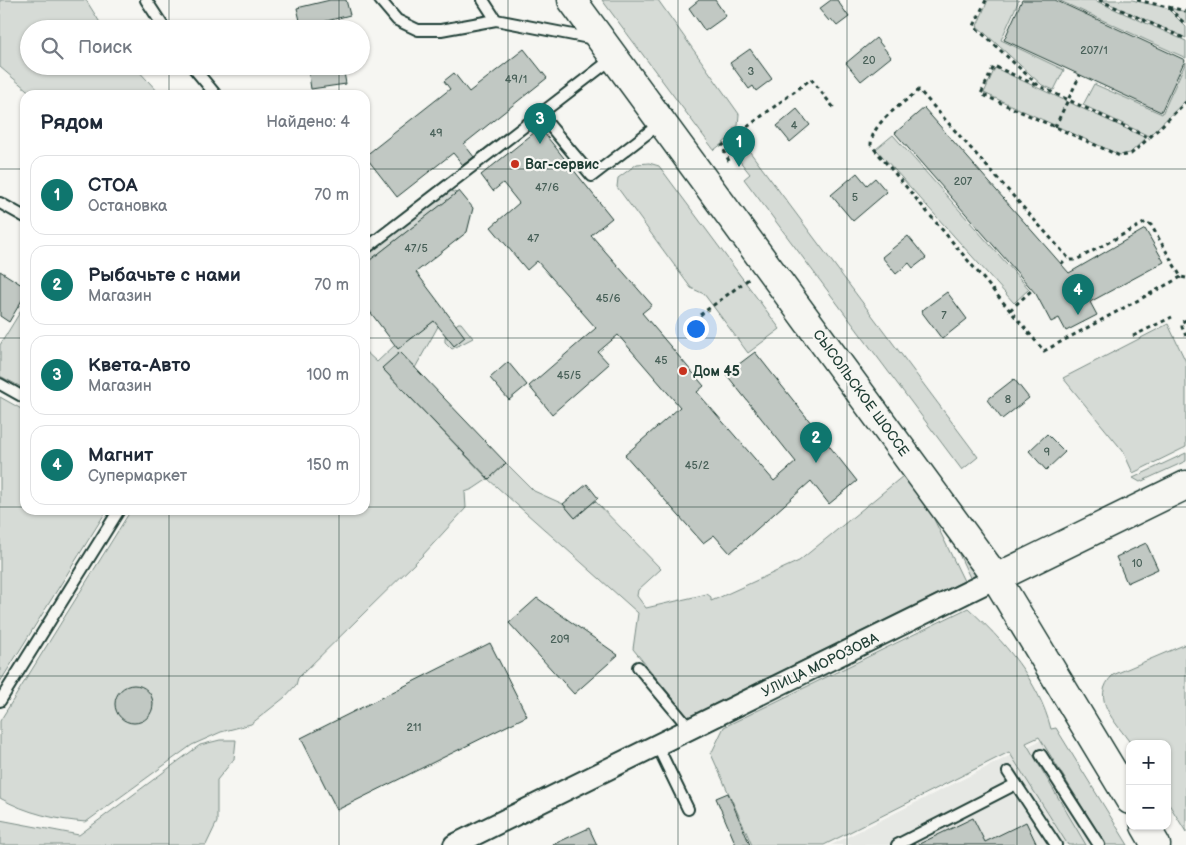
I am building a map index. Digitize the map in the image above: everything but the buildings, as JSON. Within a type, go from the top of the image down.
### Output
[{"type":"main road","name":"СЫСОЛЬСКОЕ ШОССЕ","points":[[572,0],[996,578],[1126,793]]},
{"type":"main road","name":"УЛИЦА МОРОЗОВА","points":[[996,578],[1186,486]]},
{"type":"main road","points":[[1147,830],[1156,845]]},
{"type":"street","name":"УЛИЦА МОРОЗОВА","points":[[454,845],[996,578]]},
{"type":"lane","points":[[146,0],[159,20]]},
{"type":"lane","points":[[380,0],[397,20],[418,30],[441,30],[496,20],[608,49]]},
{"type":"lane","points":[[483,0],[496,20]]},
{"type":"lane","points":[[370,245],[540,114],[608,49]]},
{"type":"lane","points":[[199,75],[212,90]]},
{"type":"lane","points":[[540,114],[592,176],[662,122]]},
{"type":"lane","points":[[0,203],[20,214]]},
{"type":"lane","points":[[0,384],[20,395]]},
{"type":"lane","points":[[0,701],[116,515]]},
{"type":"lane","points":[[638,667],[690,729]]},
{"type":"lane","points":[[657,745],[688,810]]},
{"type":"lane","points":[[1041,755],[1099,845]]},
{"type":"lane","points":[[1008,772],[1056,845]]},
{"type":"lane","points":[[896,845],[1016,784]]},
{"type":"path","points":[[986,0],[974,26],[1039,86]]},
{"type":"path","points":[[1098,0],[1186,39]]},
{"type":"path","points":[[1137,0],[1186,11]]},
{"type":"path","points":[[1168,7],[1186,25]]},
{"type":"path","points":[[1149,138],[994,66],[982,94],[1120,156],[1131,154],[1149,138],[1186,102]]},
{"type":"path","points":[[1055,127],[1080,75]]},
{"type":"path","points":[[729,160],[722,146],[810,79],[834,108]]},
{"type":"path","points":[[1181,277],[1151,225],[1146,222],[1076,260],[1067,258],[919,90],[878,126],[871,137],[871,145],[1044,351],[1181,277],[1186,278]]},
{"type":"path","points":[[1061,264],[1067,258]]},
{"type":"path","points":[[700,315],[752,276]]},
{"type":"path","points":[[1010,310],[1032,290]]},
{"type":"path","points":[[1133,336],[1172,317]]},
{"type":"path","points":[[1186,320],[1182,322],[1182,327],[1186,336]]},
{"type":"shaded area","points":[[0,0],[86,0],[98,20],[20,20],[20,75],[142,75],[156,90],[27,90],[0,67]]},
{"type":"shaded area","points":[[602,0],[658,0],[739,114],[738,126],[733,128],[736,133],[714,150]]},
{"type":"shaded area","points":[[988,0],[1019,0],[1001,40],[1064,70],[1054,90],[1042,85],[977,26]]},
{"type":"shaded area","points":[[1058,0],[1094,0],[1186,41],[1186,58]]},
{"type":"shaded area","points":[[1101,0],[1132,0],[1167,8],[1186,27],[1186,38]]},
{"type":"shaded area","points":[[1170,8],[1186,12],[1186,24]]},
{"type":"shaded area","points":[[1186,62],[1186,100],[1149,136],[1083,105],[1094,84],[1162,114]]},
{"type":"shaded area","points":[[995,68],[1146,138],[1130,153],[1120,155],[984,93]]},
{"type":"shaded area","points":[[893,135],[1029,289],[1014,303],[876,149]]},
{"type":"shaded area","points":[[738,136],[978,457],[962,470],[744,179],[750,174],[727,145]]},
{"type":"shaded area","points":[[649,163],[659,166],[780,329],[748,353],[704,294],[691,288],[617,187],[618,178],[637,164]]},
{"type":"shaded area","points":[[447,190],[457,193],[370,260],[370,249]]},
{"type":"shaded area","points":[[20,312],[20,386],[0,376],[0,345]]},
{"type":"shaded area","points":[[446,312],[415,368],[412,364],[409,367],[383,369],[488,479],[465,492],[466,508],[422,556],[298,678],[296,685],[284,698],[251,724],[221,732],[192,745],[86,822],[42,815],[20,808],[0,798],[0,721],[128,515],[370,515],[370,356],[377,362],[394,346],[398,348]]},
{"type":"shaded area","points":[[458,323],[461,323],[473,338],[452,349],[445,342],[445,337]]},
{"type":"shaded area","points":[[1168,324],[1186,362],[1186,447],[1133,473],[1123,451],[1063,378]]},
{"type":"shaded area","points":[[0,397],[20,408],[20,515],[104,515],[0,682]]},
{"type":"shaded area","points":[[1186,453],[1186,461],[1140,482],[1133,478]]},
{"type":"shaded area","points":[[506,463],[534,491],[563,504],[575,518],[595,501],[661,569],[638,590],[637,596],[646,608],[707,594],[711,597],[711,601],[799,561],[903,476],[929,509],[964,581],[688,717],[633,649],[638,613],[488,479]]},
{"type":"shaded area","points":[[942,518],[984,578],[973,584]]},
{"type":"shaded area","points":[[968,608],[994,634],[1029,678],[1038,694],[1051,729],[1056,728],[1128,845],[1106,845],[1039,737],[1026,743],[1086,845],[1068,845],[1009,752],[824,845],[752,845],[711,754],[724,727]]},
{"type":"shaded area","points":[[1186,644],[1186,832],[1171,808],[1171,740],[1128,740],[1112,719],[1104,701],[1106,684],[1113,675]]},
{"type":"shaded area","points":[[1049,736],[1115,845],[831,845]]},
{"type":"shaded area","points":[[220,740],[236,740],[234,759],[217,780],[217,822],[206,845],[0,845],[0,820],[79,835],[200,745]]},
{"type":"place","name":"Квета-Авто","points":[[540,144]]},
{"type":"place","name":"Ваг-сервис","points":[[515,164]]},
{"type":"place","name":"СТОА","points":[[739,167]]},
{"type":"place","name":"Магнит","points":[[1078,315]]},
{"type":"place","name":"Дом 45","points":[[683,371]]},
{"type":"place","name":"Рыбачьте с нами","points":[[816,463]]}]
